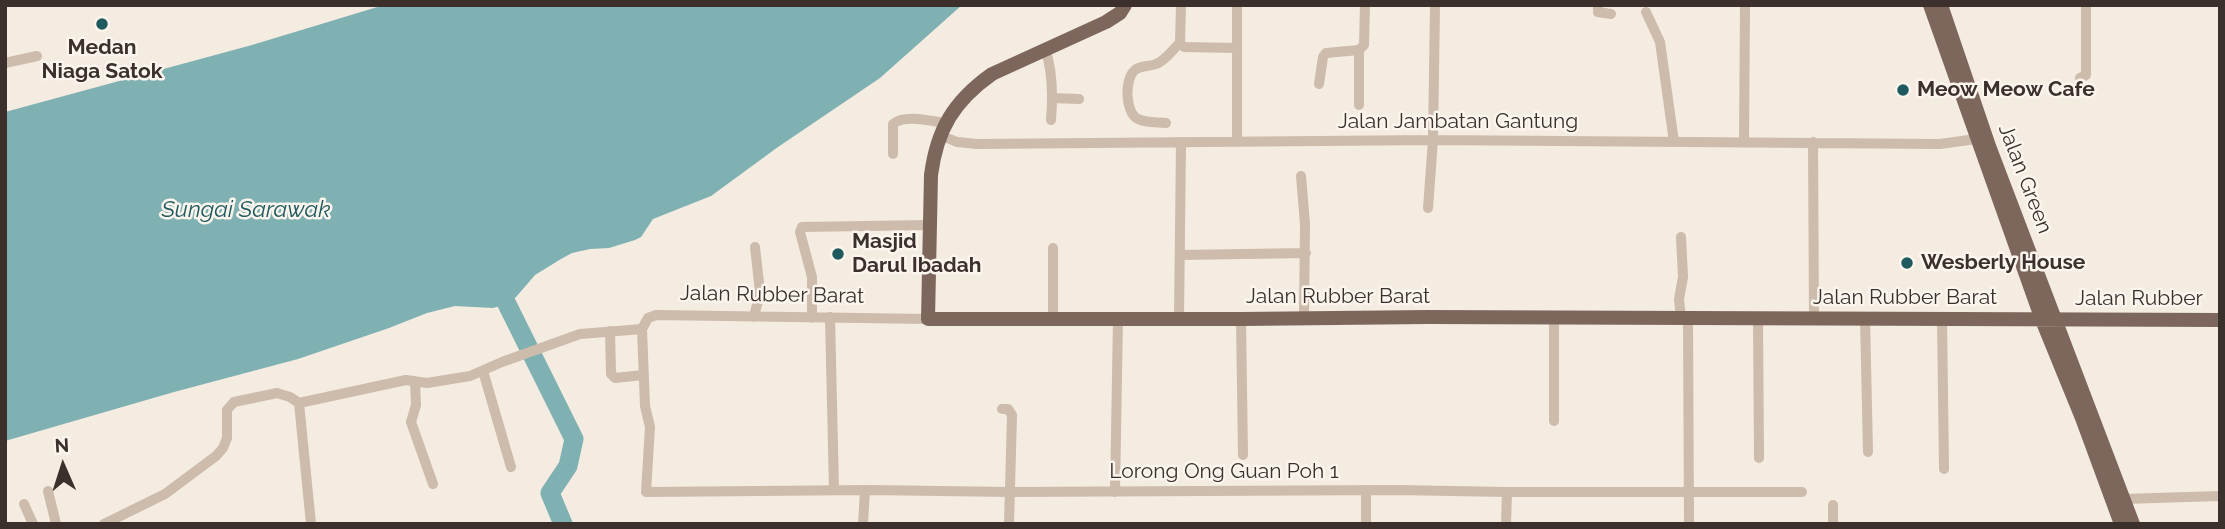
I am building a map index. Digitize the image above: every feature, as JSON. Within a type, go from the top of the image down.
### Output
[{"type":"main road","points":[[928,319],[932,166],[943,129],[957,105],[976,85],[999,70],[1106,22],[1120,13],[1125,5]]},
{"type":"main road","name":"Jalan Green","points":[[1930,5],[1976,139],[2133,524]]},
{"type":"main road","name":"Jalan Green","points":[[1941,5],[2082,418],[2121,524]]},
{"type":"main road","name":"Jalan Rubber Barat","points":[[928,319],[1553,317],[2050,320]]},
{"type":"main road","name":"Jalan Rubber","points":[[2050,320],[2220,320]]},
{"type":"street","points":[[1166,123],[1139,120],[1132,115],[1129,109],[1128,81],[1133,71],[1158,64],[1180,43],[1181,5]]},
{"type":"street","points":[[1237,5],[1237,142]]},
{"type":"street","points":[[1319,85],[1322,57],[1326,53],[1359,50],[1364,45],[1365,5]]},
{"type":"street","points":[[1428,208],[1433,140],[1435,5]]},
{"type":"street","points":[[1598,5],[1598,12],[1611,13]]},
{"type":"street","points":[[1744,142],[1745,5]]},
{"type":"street","points":[[2080,78],[2086,75],[2086,5]]},
{"type":"street","points":[[1646,12],[1660,42],[1674,142]]},
{"type":"street","points":[[1180,43],[1184,47],[1237,48]]},
{"type":"street","points":[[1045,49],[1049,61],[1051,120]]},
{"type":"street","points":[[1359,50],[1359,105]]},
{"type":"street","points":[[5,63],[37,56]]},
{"type":"street","points":[[1052,98],[1079,99]]},
{"type":"street","name":"Jalan Jambatan Gantung","points":[[893,154],[893,124],[896,120],[904,119],[943,129],[957,142],[977,144],[1433,140],[1940,144],[1976,139]]},
{"type":"street","points":[[1179,319],[1181,142]]},
{"type":"street","points":[[1813,142],[1814,319]]},
{"type":"street","points":[[1301,176],[1306,254],[1304,317]]},
{"type":"street","points":[[812,318],[813,286],[800,232],[802,227],[929,225]]},
{"type":"street","points":[[1681,237],[1683,277],[1679,299],[1684,318],[1689,524]]},
{"type":"street","points":[[754,317],[761,292],[755,247]]},
{"type":"street","points":[[1053,248],[1053,318]]},
{"type":"street","points":[[1180,255],[1306,254]]},
{"type":"street","name":"Jalan Rubber Barat","points":[[642,330],[648,318],[656,314],[928,319]]},
{"type":"street","points":[[830,317],[834,490]]},
{"type":"street","points":[[1553,317],[1554,421]]},
{"type":"street","points":[[1865,318],[1868,452]]},
{"type":"street","points":[[1942,318],[1944,469]]},
{"type":"street","points":[[1115,492],[1118,319]]},
{"type":"street","points":[[1241,319],[1243,455]]},
{"type":"street","points":[[1758,319],[1759,458]]},
{"type":"street","points":[[104,524],[165,494],[216,456],[223,448],[226,438],[227,410],[234,402],[277,393],[299,403],[406,380],[427,383],[470,376],[580,334],[610,331],[642,330],[643,375],[615,379],[611,374],[610,331]]},
{"type":"street","points":[[483,372],[511,467]]},
{"type":"street","name":"Lorong Ong Guan Poh 1","points":[[643,375],[645,406],[650,427],[646,492],[1802,492]]},
{"type":"street","points":[[415,381],[416,405],[411,422],[433,484]]},
{"type":"street","points":[[299,403],[311,524]]},
{"type":"street","points":[[1002,409],[1011,411],[1012,415],[1009,524]]},
{"type":"street","points":[[863,524],[865,490]]},
{"type":"street","points":[[1366,490],[1366,524]]},
{"type":"street","points":[[48,491],[56,524]]},
{"type":"street","points":[[1506,524],[1507,492]]},
{"type":"street","points":[[2124,499],[2220,496]]},
{"type":"street","points":[[24,504],[33,524]]},
{"type":"street","points":[[1833,505],[1833,524]]},
{"type":"water","name":"Sungai Sarawak","points":[[384,5],[962,5],[880,78],[711,196],[653,219],[641,237],[635,240],[609,248],[572,253],[535,275],[507,304],[493,308],[455,306],[427,313],[298,359],[5,441],[5,112],[252,45]]},
{"type":"waterway","points":[[496,282],[574,439],[568,466],[550,493],[563,524]]},
{"type":"place","name":"Medan Niaga Satok","points":[[102,24]]},
{"type":"place","name":"Meow Meow Cafe","points":[[1903,90]]},
{"type":"place","name":"Masjid Darul Ibadah","points":[[838,254]]},
{"type":"place","name":"Wesberly House","points":[[1907,263]]}]
